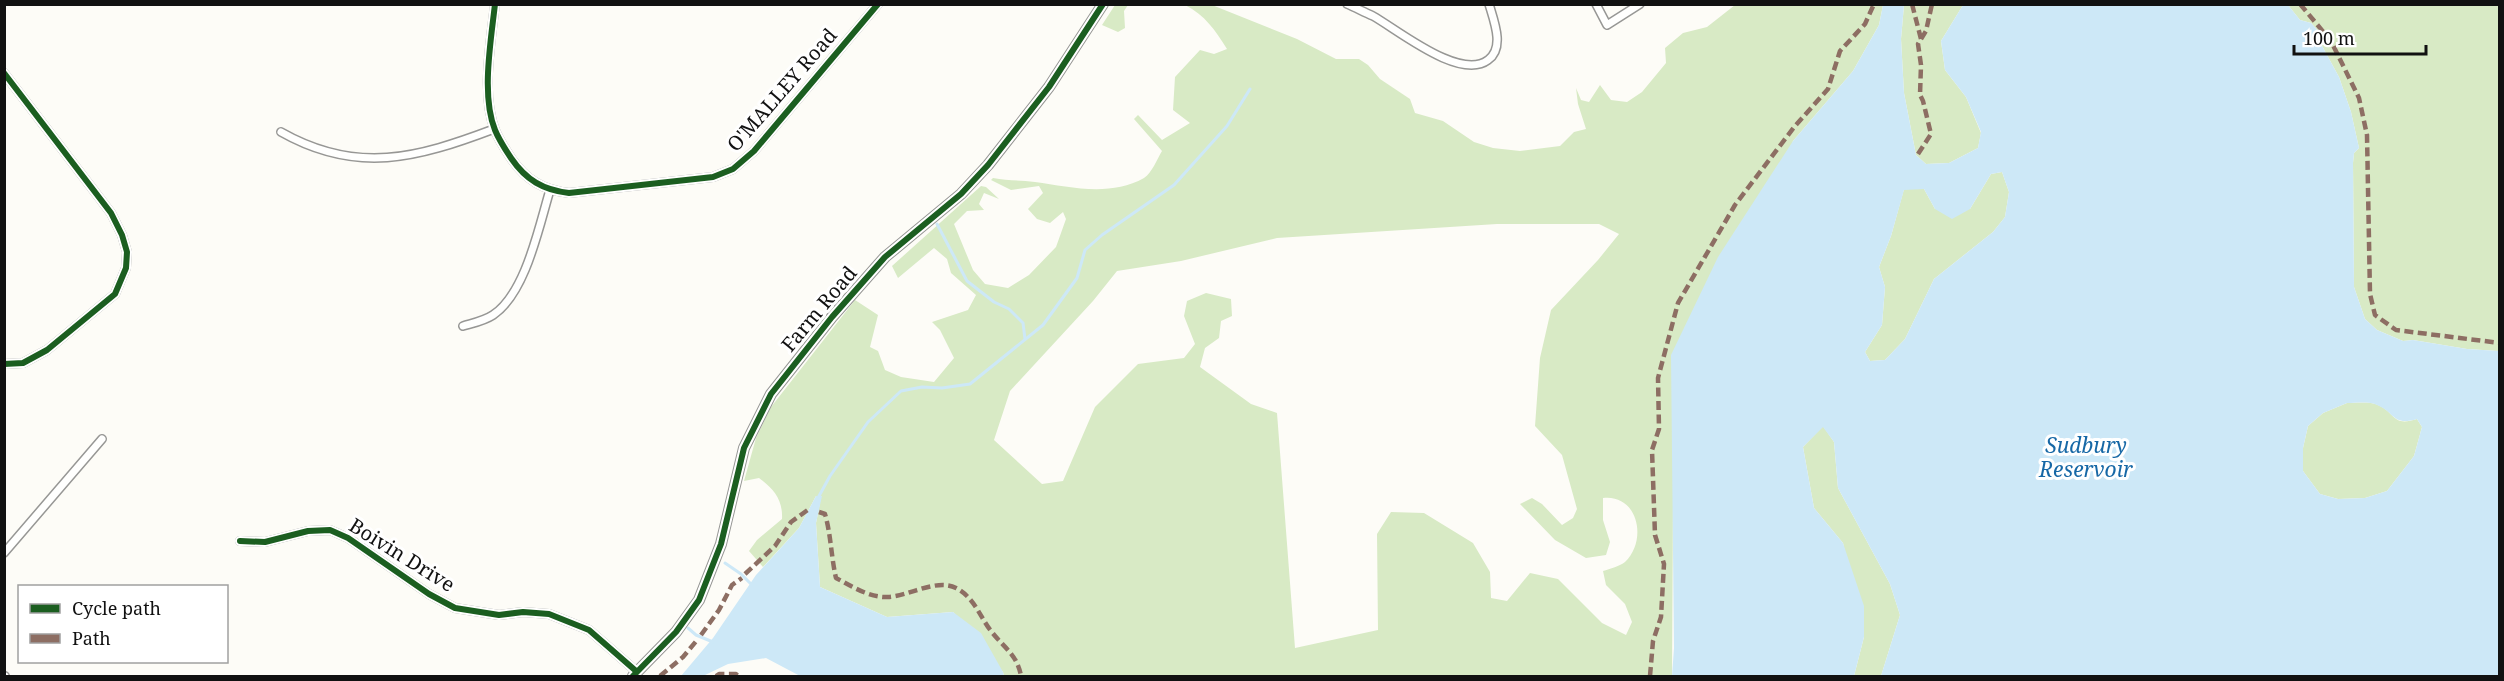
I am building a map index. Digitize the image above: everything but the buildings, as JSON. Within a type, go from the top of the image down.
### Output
[{"type":"street","name":"O'MALLEY Road","points":[[495,4],[489,83],[494,129],[520,169],[532,181],[550,190],[569,193],[713,177],[733,169],[754,152],[878,4]]},
{"type":"street","name":"Farm Road","points":[[634,674],[676,632],[699,600],[721,544],[744,448],[771,394],[832,317],[885,257],[961,194],[995,158],[1049,87],[1103,4]]},
{"type":"street","points":[[1347,4],[1449,60],[1470,65],[1481,65],[1493,56],[1497,45],[1495,25],[1489,4]]},
{"type":"street","points":[[1596,4],[1607,25],[1640,4]]},
{"type":"street","points":[[4,73],[111,213],[122,235],[127,252],[126,268],[115,294],[47,350],[23,363],[4,364]]},
{"type":"street","points":[[281,132],[312,148],[340,156],[368,159],[393,158],[425,152],[494,129]]},
{"type":"street","points":[[463,326],[493,315],[519,284],[550,190]]},
{"type":"street","points":[[4,553],[102,439]]},
{"type":"street","name":"Boivin Drive","points":[[240,541],[265,542],[308,531],[330,530],[348,537],[429,594],[455,608],[499,615],[523,612],[549,614],[589,630],[634,674]]},
{"type":"green space","points":[[1115,5],[1128,5],[1124,11],[1125,28],[1118,32],[1102,25]]},
{"type":"green space","points":[[1185,5],[1212,5],[1297,39],[1336,59],[1359,59],[1368,65],[1380,79],[1410,99],[1415,113],[1443,121],[1474,142],[1493,148],[1520,151],[1560,146],[1574,132],[1586,129],[1578,104],[1576,88],[1581,100],[1589,102],[1600,85],[1611,100],[1627,102],[1642,92],[1666,63],[1665,48],[1683,33],[1707,27],[1735,5],[1883,5],[1879,25],[1853,71],[1793,141],[1673,505],[1672,676],[1004,676],[953,612],[887,617],[820,587],[816,523],[821,497],[816,496],[799,528],[763,567],[749,551],[757,540],[782,519],[781,506],[769,486],[759,478],[744,481],[756,438],[771,407],[855,300],[878,315],[870,347],[878,351],[885,370],[901,377],[934,382],[954,358],[940,330],[932,322],[968,310],[976,295],[951,273],[947,259],[934,248],[898,278],[892,266],[981,186],[986,187],[999,199],[984,193],[979,204],[984,210],[967,211],[954,224],[973,270],[985,284],[1008,288],[1029,275],[1056,247],[1066,219],[1063,212],[1050,223],[1037,219],[1028,209],[1043,193],[1039,186],[1011,190],[991,180],[993,178],[1090,189],[1131,184],[1147,176],[1162,151],[1134,119],[1138,115],[1162,140],[1190,123],[1173,110],[1175,77],[1200,50],[1214,54],[1227,49],[1209,24]],"holes":[[[1497,224],[1599,224],[1619,234],[1551,310],[1540,358],[1535,426],[1562,455],[1577,509],[1573,518],[1562,525],[1542,504],[1532,498],[1520,504],[1555,540],[1586,558],[1606,555],[1610,542],[1603,520],[1603,498],[1615,499],[1624,503],[1631,511],[1636,520],[1637,531],[1632,553],[1625,562],[1603,571],[1606,585],[1625,604],[1632,622],[1626,635],[1602,623],[1558,579],[1530,573],[1507,601],[1491,598],[1490,572],[1473,543],[1424,513],[1391,512],[1377,534],[1378,630],[1295,648],[1277,413],[1251,404],[1200,367],[1205,348],[1219,338],[1221,321],[1232,316],[1231,299],[1206,293],[1187,301],[1184,316],[1195,344],[1184,358],[1138,364],[1095,407],[1063,481],[1042,484],[994,440],[1010,391],[1093,301],[1117,271],[1181,261],[1277,238]]]},
{"type":"green space","points":[[1904,5],[1963,5],[1941,41],[1945,70],[1966,97],[1981,133],[1978,148],[1949,163],[1926,164],[1916,155],[1904,93],[1901,39]]},
{"type":"green space","points":[[2288,5],[2499,5],[2499,351],[2467,349],[2413,340],[2403,341],[2377,330],[2365,319],[2354,287],[2353,163],[2354,153],[2359,148],[2351,112],[2339,77],[2321,44],[2319,32],[2311,23],[2300,20]]},
{"type":"green space","points":[[2002,172],[2009,192],[2005,217],[1993,232],[1934,279],[1905,339],[1885,360],[1870,361],[1865,352],[1882,325],[1885,287],[1879,267],[1891,236],[1904,189],[1924,189],[1935,209],[1970,209],[1991,174]]},
{"type":"green space","points":[[2347,403],[2375,404],[2384,408],[2398,420],[2417,419],[2422,427],[2414,456],[2387,491],[2365,498],[2338,499],[2320,494],[2303,471],[2303,448],[2308,426],[2323,413]]},
{"type":"green space","points":[[1823,426],[1834,442],[1838,488],[1890,584],[1900,615],[1881,676],[1854,676],[1864,637],[1843,543],[1814,508],[1803,447]]},
{"type":"water","name":"Sudbury Reservoir","points":[[1883,5],[1904,5],[1901,39],[1904,93],[1916,155],[1926,164],[1949,163],[1978,148],[1981,132],[1966,97],[1945,70],[1941,41],[1963,5],[2288,5],[2300,20],[2311,23],[2319,32],[2321,44],[2339,77],[2351,112],[2359,148],[2354,153],[2353,163],[2354,287],[2365,319],[2377,330],[2403,341],[2413,340],[2467,349],[2499,351],[2499,676],[1881,676],[1900,615],[1890,584],[1838,488],[1834,442],[1823,427],[1803,447],[1814,508],[1843,543],[1864,606],[1864,637],[1854,676],[1672,676],[1674,648],[1671,355],[1718,257],[1793,141],[1853,71],[1879,25]],"holes":[[[2002,172],[2009,192],[2005,217],[1993,232],[1934,279],[1905,339],[1885,360],[1870,361],[1865,352],[1882,325],[1885,287],[1879,267],[1891,236],[1904,190],[1924,189],[1935,209],[1952,219],[1970,209],[1991,174]],[[2347,403],[2374,404],[2398,420],[2417,419],[2422,427],[2414,456],[2387,491],[2365,498],[2338,499],[2320,494],[2303,471],[2303,448],[2308,426],[2323,413]]]},
{"type":"water","points":[[816,496],[822,496],[816,523],[820,587],[887,617],[953,612],[981,633],[1004,676],[800,676],[766,658],[728,664],[703,676],[681,676],[713,638],[756,575],[799,528]]},
{"type":"waterway","points":[[819,496],[830,476],[868,422],[901,391],[922,387],[942,388],[970,384],[1043,325],[1077,278],[1085,250],[1102,235],[1174,185],[1227,126],[1250,89]]},
{"type":"waterway","points":[[937,224],[967,281],[994,302],[1009,309],[1023,323],[1025,339]]},
{"type":"waterway","points":[[725,563],[753,586]]},
{"type":"waterway","points":[[688,628],[696,635],[713,642]]},
{"type":"marked path","points":[[1650,676],[1653,641],[1661,617],[1664,564],[1655,535],[1652,450],[1659,429],[1658,378],[1678,303],[1735,205],[1795,126],[1828,89],[1840,51],[1865,24],[1874,4]]},
{"type":"marked path","points":[[1912,4],[1921,39]]},
{"type":"marked path","points":[[1918,154],[1931,134],[1920,95],[1921,65],[1918,44],[1926,31],[1932,4]]},
{"type":"marked path","points":[[2300,4],[2331,41],[2359,98],[2367,135],[2370,294],[2375,315],[2396,330],[2500,343]]},
{"type":"marked path","points":[[745,574],[775,546],[791,522],[809,509]]},
{"type":"marked path","points":[[819,512],[825,514],[836,578],[861,591],[881,597],[896,596],[940,585],[956,588],[968,597],[991,631],[1013,657],[1021,676]]},
{"type":"marked path","points":[[701,635],[719,610],[732,585],[742,578]]},
{"type":"marked path","points":[[660,676],[683,657],[698,639]]},
{"type":"marked path","points":[[716,676],[719,674],[738,676]]},
{"type":"cycle path","points":[[495,4],[488,85],[491,116],[495,130],[511,158],[529,178],[543,186],[569,193],[713,177],[733,169],[754,151],[878,4]]},
{"type":"cycle path","points":[[633,676],[676,632],[699,600],[721,544],[744,448],[771,394],[832,317],[885,257],[961,194],[988,165],[1049,87],[1103,4]]},
{"type":"cycle path","points":[[4,73],[111,213],[122,235],[127,252],[126,268],[115,294],[47,350],[23,363],[4,364]]},
{"type":"cycle path","points":[[240,541],[265,542],[308,531],[330,530],[348,538],[429,594],[455,608],[499,615],[523,612],[549,614],[589,630],[636,671]]}]
